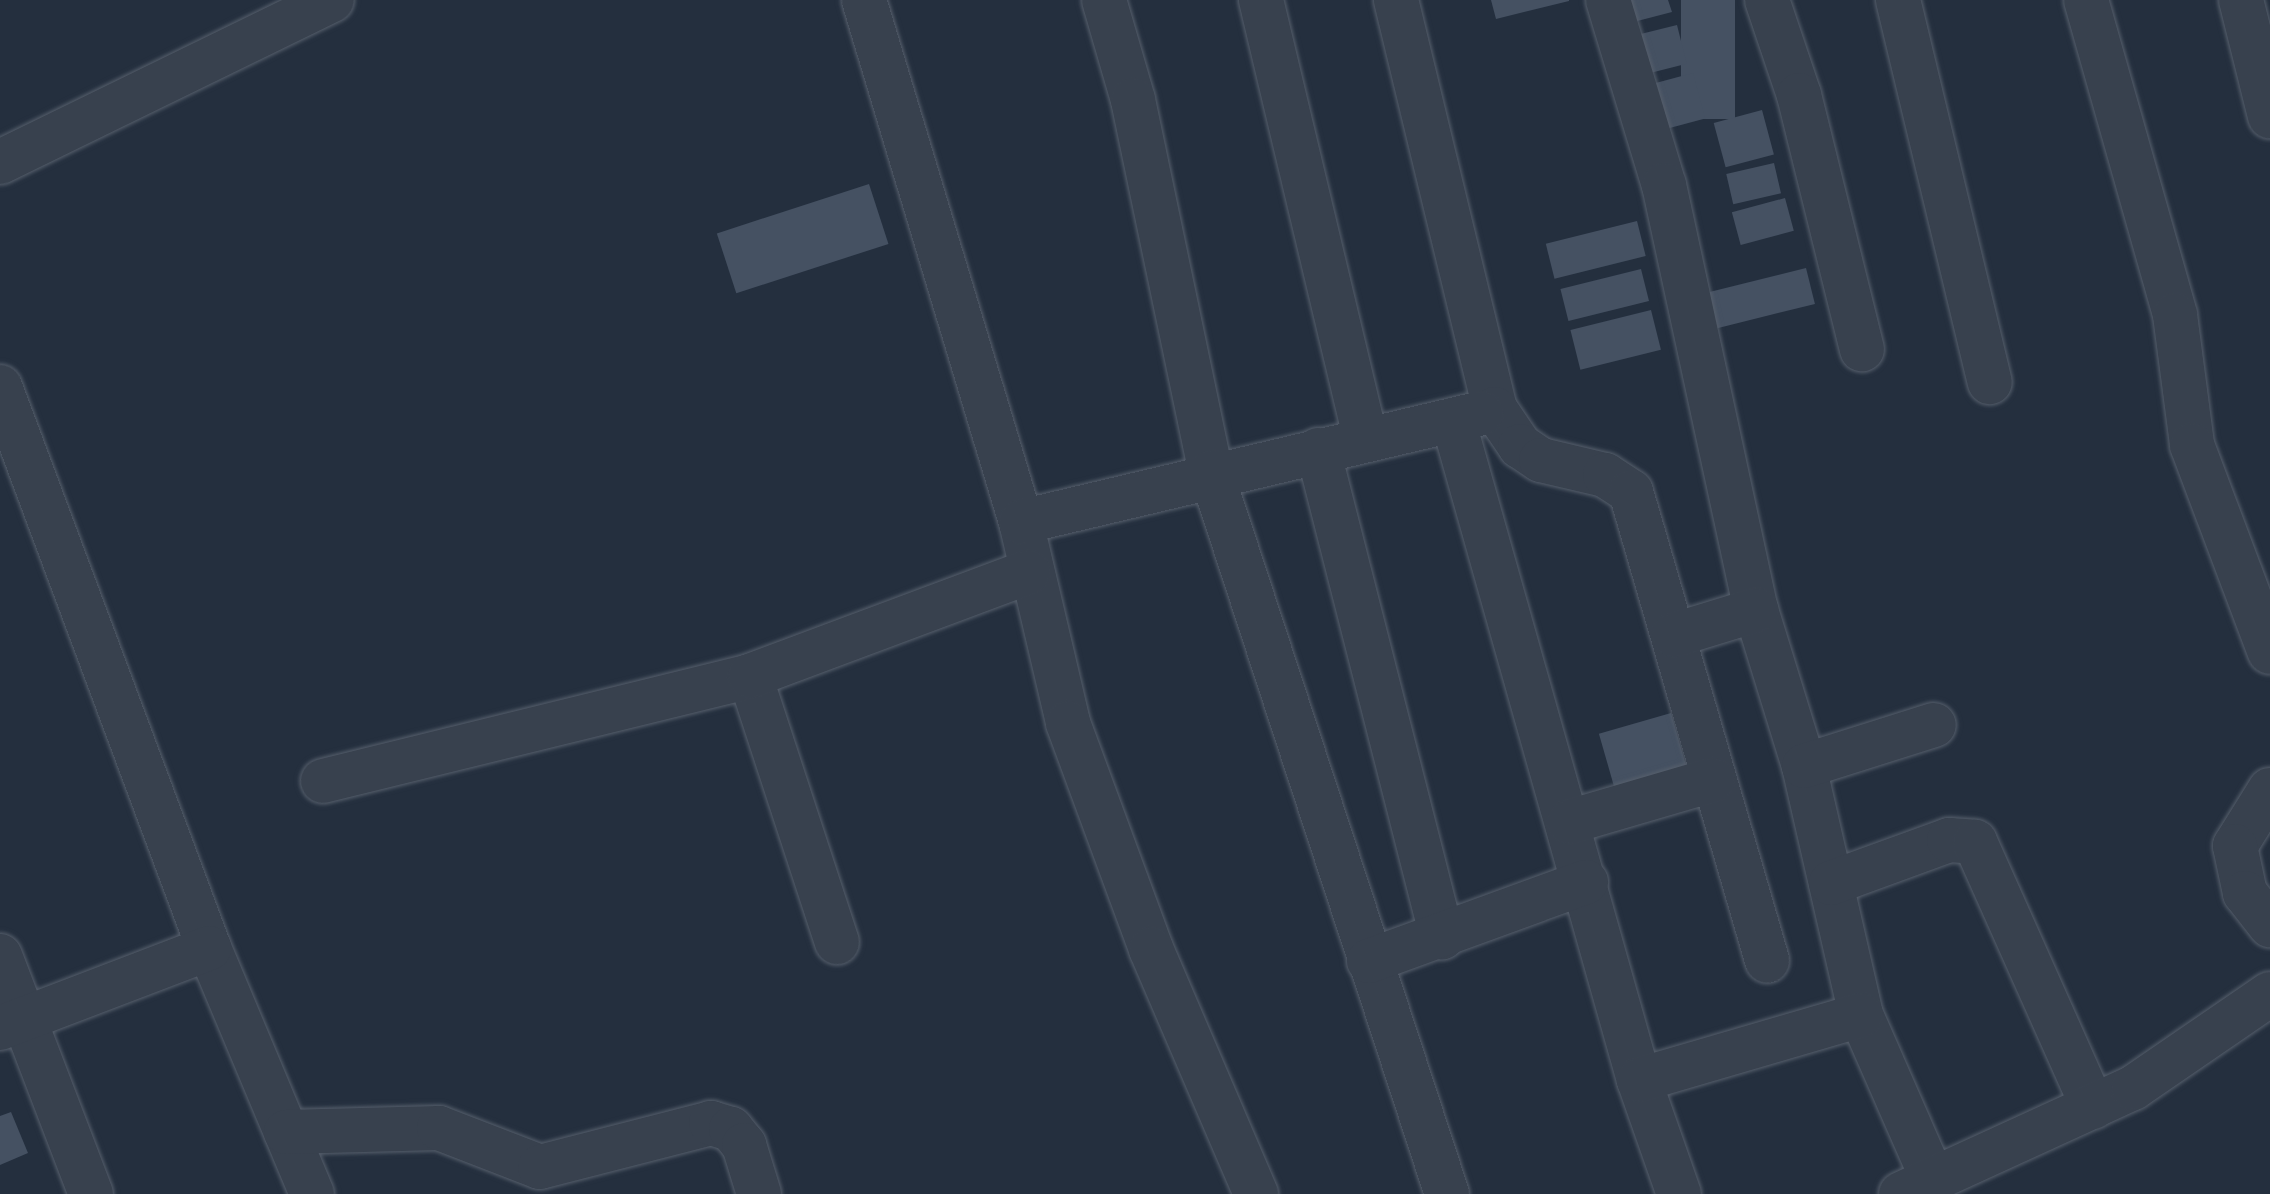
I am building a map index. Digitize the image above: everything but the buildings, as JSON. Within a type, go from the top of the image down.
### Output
[{"type":"street","points":[[0,162],[332,0]]},
{"type":"street","points":[[864,0],[1021,522],[1028,572],[1068,723],[1151,949],[1256,1194]]},
{"type":"street","points":[[1104,0],[1133,100],[1211,472],[1310,759],[1369,961],[1447,1194]]},
{"type":"street","points":[[1261,0],[1366,440]]},
{"type":"street","points":[[1396,0],[1495,409],[1520,446],[1541,460],[1605,475],[1631,492],[1767,961]]},
{"type":"street","points":[[1608,0],[1668,199],[1756,610],[1804,766],[1861,1015],[1918,1188],[2093,1107],[2270,994]]},
{"type":"street","points":[[1767,0],[1799,95],[1862,349]]},
{"type":"street","points":[[1898,0],[1990,382]]},
{"type":"street","points":[[2086,0],[2175,315],[2192,445],[2270,652]]},
{"type":"street","points":[[2241,0],[2270,114]]},
{"type":"street","points":[[0,387],[209,948],[312,1194]]},
{"type":"street","points":[[1021,522],[1211,472],[1495,409]]},
{"type":"street","points":[[1453,420],[1586,882],[1639,1080],[1679,1194]]},
{"type":"street","points":[[1318,450],[1442,937]]},
{"type":"street","points":[[323,781],[750,676],[1028,572]]},
{"type":"street","points":[[1674,635],[1756,610]]},
{"type":"street","points":[[750,676],[837,942]]},
{"type":"street","points":[[1804,766],[1934,725]]},
{"type":"street","points":[[1569,822],[1713,780]]},
{"type":"street","points":[[2270,790],[2235,846],[2245,893],[2270,925]]},
{"type":"street","points":[[1831,883],[1949,840],[1975,842],[2093,1107]]},
{"type":"street","points":[[1369,961],[1442,937],[1586,882]]},
{"type":"street","points":[[12,1024],[209,948]]},
{"type":"street","points":[[0,956],[12,1024],[91,1194]]},
{"type":"street","points":[[1639,1080],[1861,1015]]},
{"type":"street","points":[[286,1132],[439,1128],[540,1167],[711,1123],[731,1129],[744,1145],[759,1194]]}]
